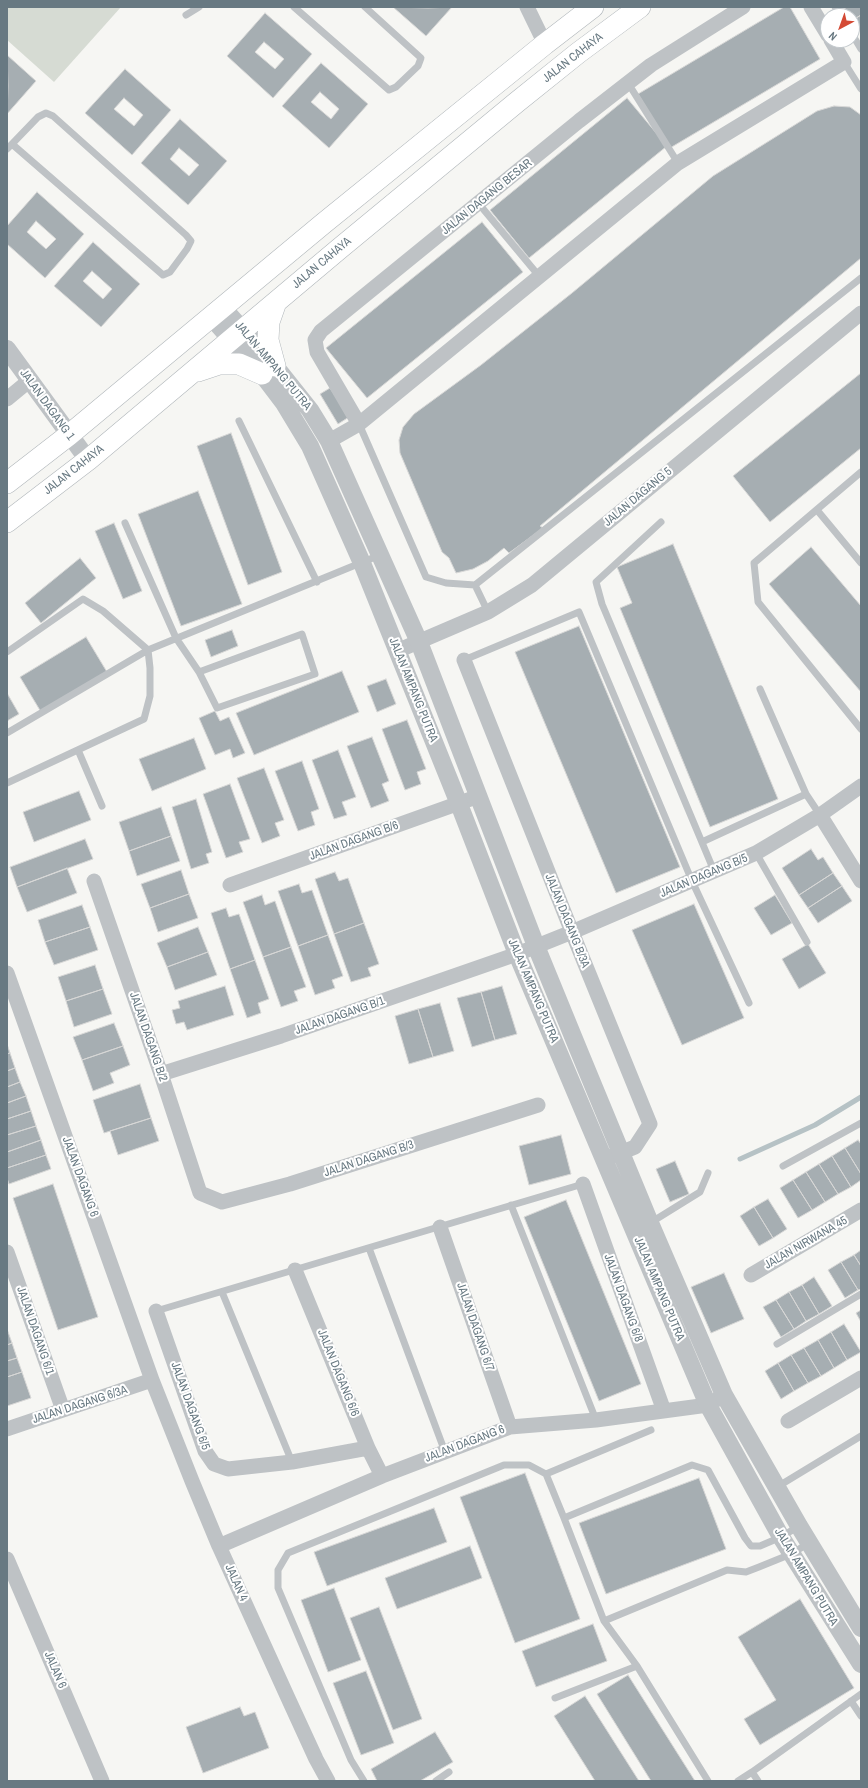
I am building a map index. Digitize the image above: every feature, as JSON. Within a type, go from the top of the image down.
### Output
[{"type":"main road","points":[[7,483],[69,435],[544,44],[593,7]]},
{"type":"main road","name":"JALAN CAHAYA","points":[[7,522],[88,460],[276,302],[572,58],[640,7]]},
{"type":"main road","points":[[191,373],[219,364],[239,364],[268,370],[268,322],[276,302]]},
{"type":"street","points":[[527,7],[544,44]]},
{"type":"street","name":"JALAN DAGANG BESAR","points":[[359,424],[317,352],[315,340],[321,332],[479,204],[579,120],[650,65],[743,7]]},
{"type":"street","points":[[811,7],[820,22]]},
{"type":"street","points":[[329,441],[359,424],[678,163],[844,62],[836,48]]},
{"type":"street","name":"JALAN AMPANG PUTRA","points":[[217,313],[268,370],[310,410],[329,441],[419,642],[536,946],[650,1223],[724,1394],[809,1543],[854,1633],[861,1664]]},
{"type":"street","name":"JALAN DAGANG 5","points":[[397,651],[488,612],[532,585],[861,313]]},
{"type":"street","name":"JALAN DAGANG 1","points":[[7,349],[88,460]]},
{"type":"street","name":"JALAN AMPANG PUTRA","points":[[268,370],[284,403],[310,446],[362,563],[459,804],[517,954],[708,1405],[791,1554],[854,1633]]},
{"type":"street","points":[[7,399],[30,380]]},
{"type":"street","name":"JALAN DAGANG B/3A","points":[[464,660],[650,1124],[635,1147],[604,1160]]},
{"type":"street","name":"JALAN DAGANG B/5","points":[[536,946],[756,853],[820,815],[861,786]]},
{"type":"street","name":"JALAN DAGANG B/6","points":[[230,885],[479,796]]},
{"type":"street","points":[[820,815],[861,881]]},
{"type":"street","name":"JALAN DAGANG B/2","points":[[94,881],[162,1074],[200,1193]]},
{"type":"street","name":"JALAN DAGANG B/1","points":[[162,1074],[281,1036],[517,954],[536,946]]},
{"type":"street","name":"JALAN DAGANG 6","points":[[7,973],[152,1380]]},
{"type":"street","name":"JALAN DAGANG B/3","points":[[200,1193],[222,1202],[290,1184],[538,1106]]},
{"type":"street","name":"JALAN DAGANG 6/8","points":[[582,1184],[664,1411]]},
{"type":"street","name":"JALAN NIRWANA 45","points":[[751,1275],[861,1210]]},
{"type":"street","name":"JALAN DAGANG 6/7","points":[[440,1227],[510,1427]]},
{"type":"street","name":"JALAN DAGANG 6/1","points":[[7,1252],[63,1410]]},
{"type":"street","name":"JALAN DAGANG 6/6","points":[[295,1270],[368,1448],[382,1476]]},
{"type":"street","name":"JALAN DAGANG 6/5","points":[[156,1311],[205,1451],[214,1464],[228,1469],[292,1462],[368,1448]]},
{"type":"street","points":[[788,1421],[861,1378]]},
{"type":"street","name":"JALAN DAGANG 6/3A","points":[[7,1429],[152,1380]]},
{"type":"street","name":"JALAN 4","points":[[152,1380],[219,1546],[316,1759],[328,1781]]},
{"type":"street","name":"JALAN DAGANG 6","points":[[219,1546],[382,1476],[510,1427],[596,1420],[708,1405],[724,1394]]},
{"type":"street","name":"JALAN 6","points":[[7,1559],[102,1781]]},
{"type":"lane","points":[[186,15],[199,7]]},
{"type":"lane","points":[[294,7],[389,90],[396,87],[418,66],[421,58],[365,7]]},
{"type":"lane","points":[[844,62],[861,89]]},
{"type":"lane","points":[[628,83],[678,163]]},
{"type":"lane","points":[[46,113],[53,116],[186,235],[191,242],[170,272],[163,275],[10,147],[38,117],[46,113]]},
{"type":"lane","points":[[479,204],[539,276]]},
{"type":"lane","points":[[359,424],[426,577],[446,583],[475,585],[861,278]]},
{"type":"lane","points":[[240,421],[317,582]]},
{"type":"lane","points":[[861,472],[754,563],[758,602],[861,729]]},
{"type":"lane","points":[[817,510],[861,563]]},
{"type":"lane","points":[[661,522],[596,582],[602,604],[714,871]]},
{"type":"lane","points":[[125,523],[176,638],[199,672],[217,708],[316,674],[302,634],[199,672]]},
{"type":"lane","points":[[7,733],[148,650],[380,555]]},
{"type":"lane","points":[[475,585],[488,612]]},
{"type":"lane","points":[[7,652],[82,599],[103,611],[148,650],[150,668],[150,696],[144,719],[7,783]]},
{"type":"lane","points":[[464,660],[579,612],[692,881],[749,1003]]},
{"type":"lane","points":[[760,689],[806,794],[820,815]]},
{"type":"lane","points":[[78,750],[102,806]]},
{"type":"lane","points":[[702,842],[806,794]]},
{"type":"lane","points":[[756,853],[807,942]]},
{"type":"lane","points":[[783,1166],[861,1123]]},
{"type":"lane","points":[[650,1223],[700,1192],[708,1173]]},
{"type":"lane","points":[[156,1311],[582,1184]]},
{"type":"lane","points":[[511,1205],[596,1420]]},
{"type":"lane","points":[[369,1248],[445,1452]]},
{"type":"lane","points":[[222,1292],[292,1462]]},
{"type":"lane","points":[[777,1344],[861,1294]]},
{"type":"lane","points":[[546,1474],[651,1430]]},
{"type":"lane","points":[[777,1487],[860,1440]]},
{"type":"lane","points":[[364,1781],[351,1760],[278,1588],[278,1570],[288,1552],[504,1465],[529,1464],[546,1474],[604,1621],[637,1666],[708,1781]]},
{"type":"lane","points":[[564,1518],[692,1465],[708,1470],[745,1538],[751,1546],[760,1546],[781,1537],[799,1526]]},
{"type":"lane","points":[[604,1621],[727,1570],[746,1572],[791,1554],[809,1543]]},
{"type":"lane","points":[[555,1698],[637,1666]]},
{"type":"lane","points":[[738,1781],[861,1694]]},
{"type":"lane","points":[[851,1701],[861,1716]]},
{"type":"lane","points":[[436,1781],[449,1772]]},
{"type":"lane","points":[[752,1772],[758,1781]]},
{"type":"shaded area","points":[[7,7],[121,7],[54,82],[7,40]]},
{"type":"building","points":[[393,7],[428,8],[452,7],[426,36]]},
{"type":"building","points":[[784,7],[790,7],[820,59],[670,148],[638,94]]},
{"type":"building","points":[[844,7],[861,7],[861,15],[860,8]]},
{"type":"building","points":[[265,13],[312,54],[273,98],[227,56]],"holes":[[[264,42],[284,59],[275,69],[255,52]]]},
{"type":"building","points":[[861,15],[861,33],[860,31]]},
{"type":"building","points":[[7,55],[36,81],[7,114],[8,86]]},
{"type":"building","points":[[321,63],[368,104],[329,148],[282,106]],"holes":[[[320,92],[339,109],[331,119],[311,102]]]},
{"type":"building","points":[[125,69],[171,110],[132,155],[85,113]],"holes":[[[124,98],[143,115],[134,126],[114,109]]]},
{"type":"building","points":[[627,98],[667,146],[529,258],[490,210]]},
{"type":"building","points":[[834,106],[850,107],[861,115],[861,258],[540,526],[543,528],[509,553],[504,548],[488,561],[473,569],[456,573],[449,558],[442,552],[400,453],[399,440],[403,427],[414,414],[481,365],[572,293],[713,176],[817,111]]},
{"type":"building","points":[[180,119],[227,161],[188,205],[141,163]],"holes":[[[179,148],[199,165],[189,176],[170,159]]]},
{"type":"building","points":[[37,192],[84,234],[45,278],[7,244],[7,226]],"holes":[[[36,221],[56,239],[46,249],[27,232]]]},
{"type":"building","points":[[482,222],[523,272],[367,398],[326,348]]},
{"type":"building","points":[[93,242],[140,284],[101,327],[54,286]],"holes":[[[92,271],[112,289],[103,299],[83,281]]]},
{"type":"building","points":[[861,373],[861,448],[770,522],[733,476]]},
{"type":"building","points":[[330,388],[349,417],[338,424],[320,394]]},
{"type":"building","points":[[231,433],[282,572],[248,585],[197,446]]},
{"type":"building","points":[[198,491],[242,604],[181,626],[138,514]]},
{"type":"building","points":[[114,523],[142,591],[123,599],[95,531]]},
{"type":"building","points":[[673,544],[778,799],[710,827],[620,608],[632,603],[617,567]]},
{"type":"building","points":[[811,547],[861,606],[861,692],[769,584]]},
{"type":"building","points":[[80,558],[96,578],[41,623],[25,603]]},
{"type":"building","points":[[579,626],[680,867],[616,893],[515,652]]},
{"type":"building","points":[[232,630],[238,646],[211,657],[205,640]]},
{"type":"building","points":[[86,637],[107,672],[41,712],[20,677]]},
{"type":"building","points":[[342,671],[359,712],[254,755],[236,713]]},
{"type":"building","points":[[386,679],[396,704],[377,712],[367,686]]},
{"type":"building","points":[[7,693],[19,714],[7,721]]},
{"type":"building","points":[[215,711],[220,721],[229,717],[245,753],[233,758],[230,749],[215,755],[199,718]]},
{"type":"building","points":[[407,720],[426,769],[417,772],[421,784],[405,790],[382,729]]},
{"type":"building","points":[[372,737],[389,781],[382,784],[389,801],[371,808],[347,746]]},
{"type":"building","points":[[194,738],[206,769],[152,791],[139,759]]},
{"type":"building","points":[[338,750],[356,797],[342,802],[347,815],[334,819],[312,760]]},
{"type":"building","points":[[302,761],[319,809],[311,812],[315,825],[298,831],[275,771]]},
{"type":"building","points":[[264,768],[284,820],[275,823],[280,836],[262,843],[237,778]]},
{"type":"building","points":[[230,784],[250,839],[239,842],[243,852],[226,858],[203,794]]},
{"type":"building","points":[[79,791],[91,820],[34,842],[23,812]]},
{"type":"building","points":[[196,799],[212,852],[206,854],[209,863],[191,869],[172,807]]},
{"type":"building","points":[[161,807],[171,836],[129,851],[119,822]]},
{"type":"building","points":[[171,836],[180,861],[137,876],[129,851]]},
{"type":"building","points":[[85,839],[93,859],[17,887],[10,867]]},
{"type":"building","points":[[811,849],[818,860],[823,857],[833,873],[799,895],[782,868]]},
{"type":"building","points":[[67,868],[77,893],[27,912],[17,887]]},
{"type":"building","points":[[181,870],[189,894],[150,908],[141,884]]},
{"type":"building","points":[[335,872],[339,881],[348,878],[364,923],[334,934],[315,879]]},
{"type":"building","points":[[833,873],[842,886],[808,908],[799,895]]},
{"type":"building","points":[[299,884],[302,893],[312,890],[328,935],[298,946],[278,891]]},
{"type":"building","points":[[842,886],[852,901],[818,923],[808,908]]},
{"type":"building","points":[[189,894],[198,918],[158,932],[150,908]]},
{"type":"building","points":[[262,895],[265,905],[275,901],[291,947],[263,957],[243,902]]},
{"type":"building","points":[[775,895],[792,923],[771,935],[754,908]]},
{"type":"building","points":[[694,904],[744,1018],[682,1045],[632,930]]},
{"type":"building","points":[[82,905],[90,927],[45,942],[38,920]]},
{"type":"building","points":[[226,908],[229,917],[239,914],[255,960],[230,969],[211,913]]},
{"type":"building","points":[[364,923],[379,964],[368,968],[371,976],[351,982],[334,934]]},
{"type":"building","points":[[90,927],[98,950],[54,965],[45,942]]},
{"type":"building","points":[[198,927],[208,952],[167,967],[157,943]]},
{"type":"building","points":[[328,935],[343,976],[332,980],[335,988],[315,995],[298,946]]},
{"type":"building","points":[[808,944],[826,973],[799,989],[782,959]]},
{"type":"building","points":[[291,947],[306,987],[294,991],[298,1001],[281,1007],[263,957]]},
{"type":"building","points":[[208,952],[217,975],[175,990],[167,967]]},
{"type":"building","points":[[255,960],[269,999],[258,1003],[261,1013],[247,1018],[230,969]]},
{"type":"building","points":[[95,965],[103,989],[66,1001],[58,977]]},
{"type":"building","points":[[225,986],[234,1015],[187,1030],[184,1022],[176,1024],[172,1010],[180,1008],[178,1001]]},
{"type":"building","points":[[502,986],[517,1034],[495,1040],[481,992]]},
{"type":"building","points":[[103,989],[112,1014],[74,1027],[66,1001]]},
{"type":"building","points":[[481,992],[495,1040],[472,1047],[457,998]]},
{"type":"building","points":[[440,1003],[454,1051],[433,1057],[418,1009]]},
{"type":"building","points":[[418,1009],[433,1057],[409,1064],[395,1016]]},
{"type":"building","points":[[114,1023],[123,1046],[82,1060],[73,1037]]},
{"type":"building","points":[[7,1044],[10,1053],[7,1054]]},
{"type":"building","points":[[123,1046],[130,1065],[110,1073],[114,1083],[93,1091],[82,1060]]},
{"type":"building","points":[[10,1053],[15,1068],[7,1071],[7,1054]]},
{"type":"building","points":[[15,1068],[20,1082],[7,1087],[7,1071]]},
{"type":"building","points":[[20,1082],[26,1096],[7,1103],[7,1087]]},
{"type":"building","points":[[140,1084],[151,1118],[104,1133],[93,1100]]},
{"type":"building","points":[[26,1096],[31,1111],[7,1119],[7,1103]]},
{"type":"building","points":[[31,1111],[36,1126],[7,1135],[7,1119]]},
{"type":"building","points":[[151,1118],[159,1141],[118,1155],[110,1131]]},
{"type":"building","points":[[36,1126],[41,1140],[7,1152],[7,1135]]},
{"type":"building","points":[[561,1135],[571,1174],[529,1185],[519,1146]]},
{"type":"building","points":[[41,1140],[46,1155],[7,1168],[7,1152]]},
{"type":"building","points":[[858,1140],[861,1144],[861,1174],[845,1148]]},
{"type":"building","points":[[845,1148],[861,1174],[861,1180],[851,1187],[832,1156]]},
{"type":"building","points":[[46,1155],[51,1169],[9,1184],[7,1178],[7,1168]]},
{"type":"building","points":[[832,1156],[851,1187],[838,1194],[819,1164]]},
{"type":"building","points":[[675,1161],[689,1194],[670,1202],[656,1169]]},
{"type":"building","points":[[819,1164],[838,1194],[825,1202],[806,1172]]},
{"type":"building","points":[[806,1172],[825,1202],[812,1210],[793,1180]]},
{"type":"building","points":[[793,1180],[812,1210],[798,1218],[780,1188]]},
{"type":"building","points":[[53,1184],[98,1317],[58,1330],[13,1198]]},
{"type":"building","points":[[768,1199],[787,1229],[773,1238],[754,1207]]},
{"type":"building","points":[[566,1200],[641,1384],[599,1401],[524,1217]]},
{"type":"building","points":[[754,1207],[773,1238],[759,1246],[740,1216]]},
{"type":"building","points":[[861,1250],[861,1266],[854,1255]]},
{"type":"building","points":[[854,1255],[861,1266],[861,1289],[858,1290],[841,1262]]},
{"type":"building","points":[[841,1262],[858,1290],[845,1298],[828,1270]]},
{"type":"building","points":[[724,1273],[744,1319],[711,1333],[691,1287]]},
{"type":"building","points":[[814,1277],[832,1306],[819,1314],[802,1285]]},
{"type":"building","points":[[802,1285],[819,1314],[806,1321],[789,1292]]},
{"type":"building","points":[[789,1292],[806,1321],[794,1329],[776,1300]]},
{"type":"building","points":[[776,1300],[794,1329],[781,1337],[763,1307]]},
{"type":"building","points":[[861,1310],[861,1322],[856,1313]]},
{"type":"building","points":[[844,1324],[861,1352],[847,1360],[831,1332]]},
{"type":"building","points":[[7,1329],[12,1343],[7,1345]]},
{"type":"building","points":[[831,1332],[847,1360],[834,1368],[818,1340]]},
{"type":"building","points":[[818,1340],[834,1368],[821,1376],[804,1348]]},
{"type":"building","points":[[12,1343],[17,1358],[7,1361],[7,1345]]},
{"type":"building","points":[[804,1348],[821,1376],[808,1383],[791,1355]]},
{"type":"building","points":[[791,1355],[808,1383],[794,1391],[778,1363]]},
{"type":"building","points":[[17,1358],[22,1372],[7,1377],[7,1361]]},
{"type":"building","points":[[778,1363],[794,1391],[781,1399],[765,1371]]},
{"type":"building","points":[[22,1372],[31,1398],[7,1406],[7,1377]]},
{"type":"building","points":[[525,1473],[580,1619],[515,1643],[460,1497]]},
{"type":"building","points":[[699,1478],[726,1549],[606,1594],[579,1523]]},
{"type":"building","points":[[434,1508],[447,1542],[327,1586],[314,1552]]},
{"type":"building","points":[[470,1546],[482,1578],[397,1609],[385,1578]]},
{"type":"building","points":[[334,1588],[361,1660],[328,1672],[301,1600]]},
{"type":"building","points":[[800,1599],[854,1688],[760,1745],[744,1719],[776,1700],[738,1637]]},
{"type":"building","points":[[379,1607],[422,1719],[393,1730],[350,1618]]},
{"type":"building","points":[[593,1624],[607,1661],[536,1687],[522,1651]]},
{"type":"building","points":[[366,1671],[394,1743],[361,1755],[333,1683]]},
{"type":"building","points":[[628,1675],[695,1781],[651,1781],[597,1694]]},
{"type":"building","points":[[585,1696],[639,1781],[595,1781],[554,1716]]},
{"type":"building","points":[[240,1707],[244,1716],[255,1712],[269,1748],[203,1773],[186,1727]]},
{"type":"building","points":[[435,1732],[453,1762],[420,1781],[377,1781],[371,1769]]},
{"type":"waterway","points":[[740,1159],[815,1125],[861,1097]]}]
